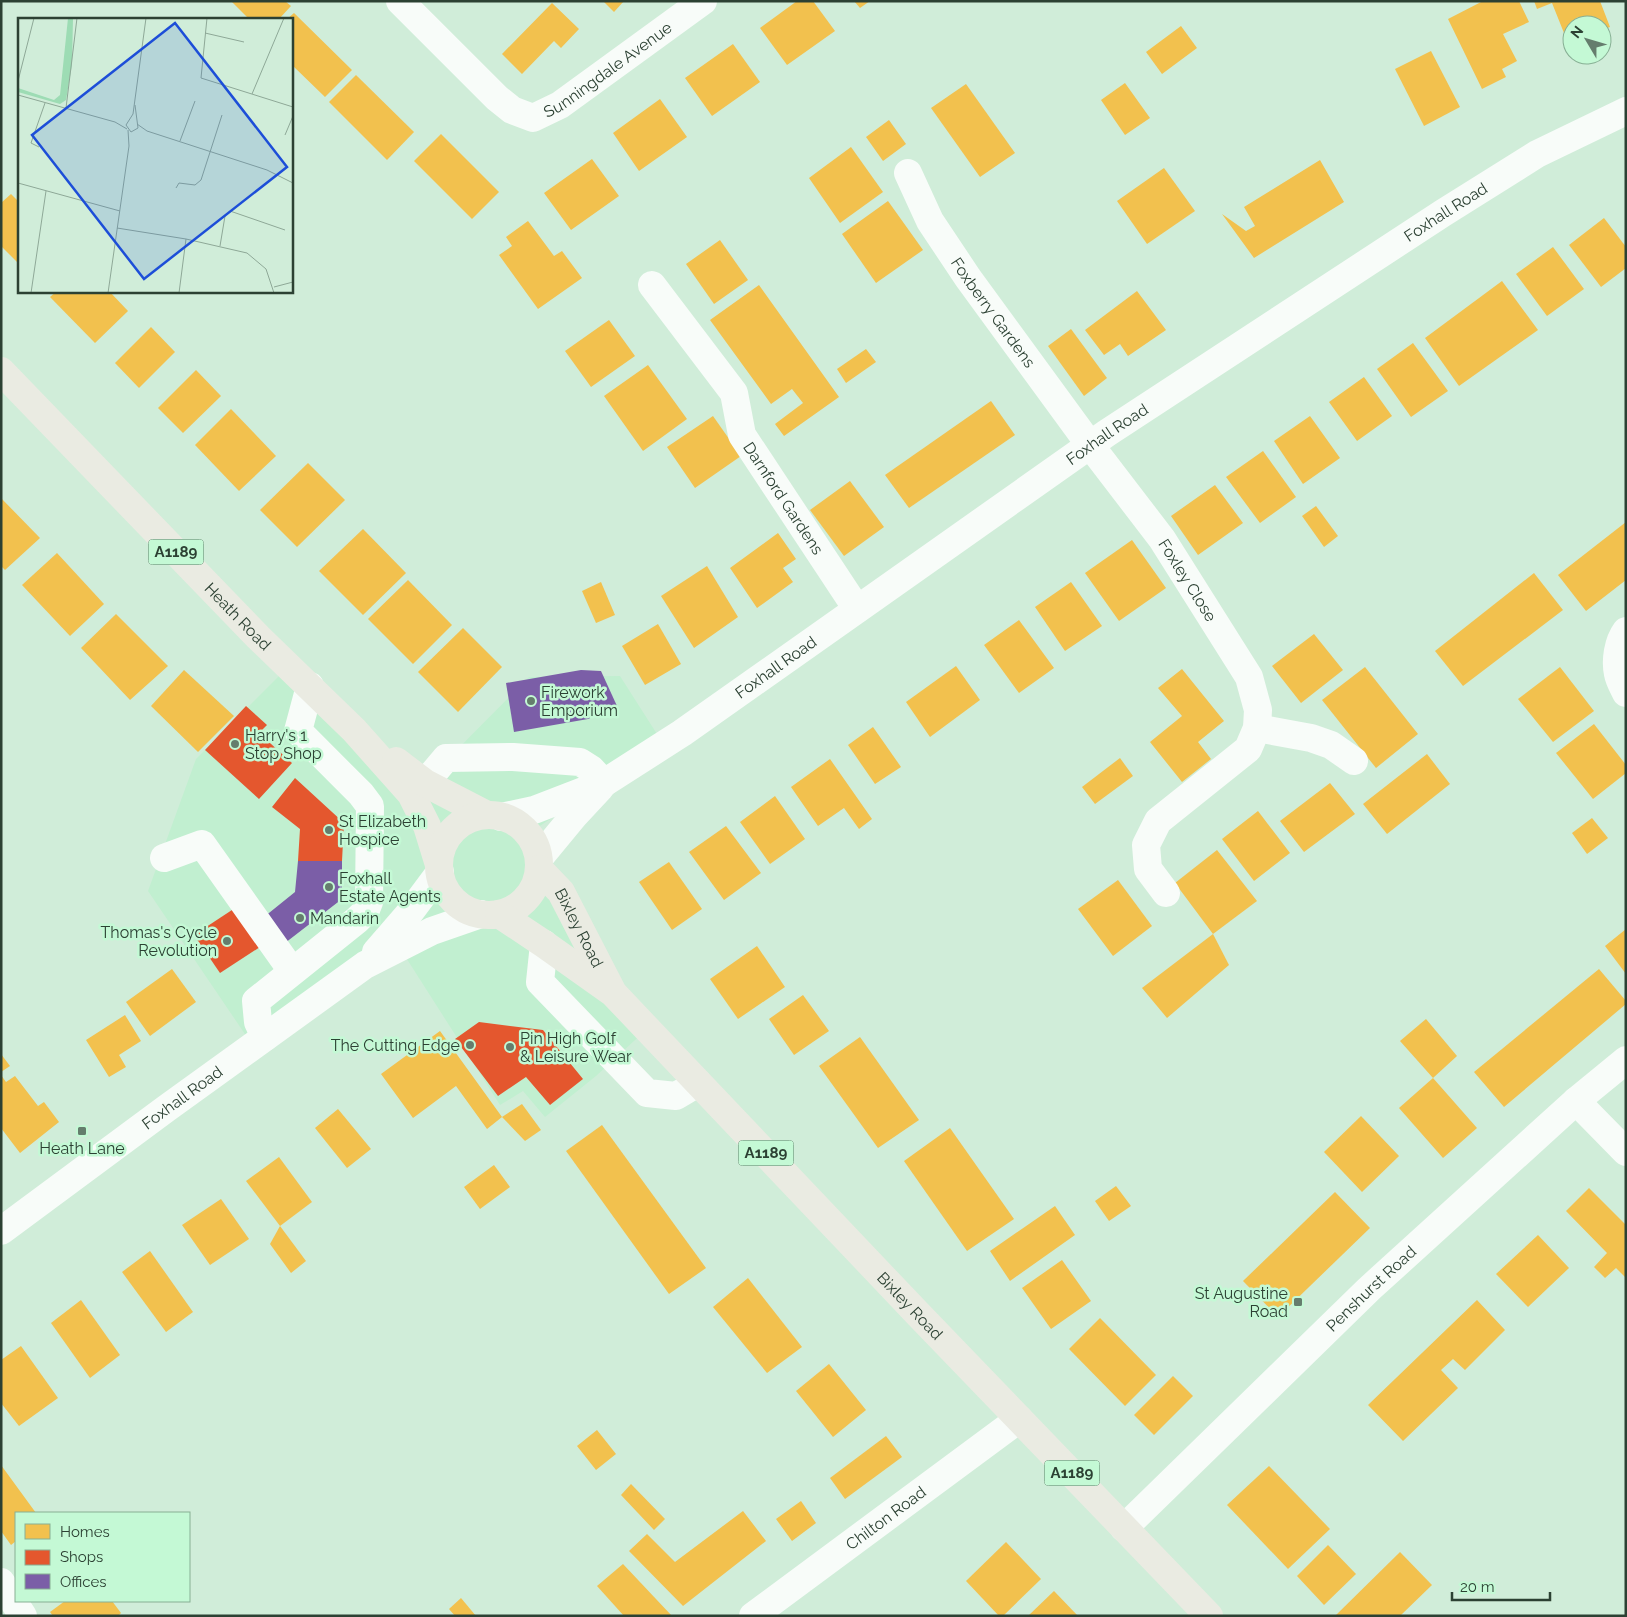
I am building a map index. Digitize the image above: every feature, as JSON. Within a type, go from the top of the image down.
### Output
[{"type":"main road","name":"Heath Road","points":[[1,371],[258,637],[354,730],[411,794],[427,826],[439,868]]},
{"type":"main road","name":"Heath Road","points":[[354,730],[426,783],[494,816]]},
{"type":"main road","points":[[494,816],[518,824],[529,833],[537,848],[539,863],[531,891],[522,901],[511,909],[490,914],[461,906],[451,897],[444,888],[439,868],[441,850],[453,830],[472,818],[494,816]]},
{"type":"main road","name":"Bixley Road","points":[[539,863],[560,892],[613,993]]},
{"type":"main road","name":"Bixley Road","points":[[490,914],[544,944],[613,993],[1209,1616]]},
{"type":"street","name":"Sunningdale Avenue","points":[[400,1],[497,98],[512,110],[533,118],[560,105],[703,1]]},
{"type":"street","name":"Foxhall Road","points":[[539,863],[573,816],[604,784],[682,733],[1090,445],[1536,154],[1626,111]]},
{"type":"street","name":"Foxberry Gardens","points":[[908,174],[930,221],[968,278],[1090,445]]},
{"type":"street","name":"Darnford Gardens","points":[[652,285],[734,393],[742,435],[857,609]]},
{"type":"street","name":"Foxley Close","points":[[1090,445],[1162,538],[1249,677],[1258,710],[1257,728],[1248,749],[1158,822],[1146,845],[1148,869],[1166,894]]},
{"type":"street","points":[[1626,631],[1621,638],[1618,655],[1618,674],[1626,693]]},
{"type":"street","points":[[265,1037],[258,1022],[256,1001],[357,920],[369,902],[370,806],[361,794],[298,731],[310,686]]},
{"type":"street","points":[[1257,728],[1311,738],[1331,746],[1354,761]]},
{"type":"street","points":[[426,783],[446,758],[513,757],[580,762],[591,769],[604,784]]},
{"type":"street","name":"Foxhall Road","points":[[494,816],[534,810],[604,784]]},
{"type":"street","points":[[164,858],[202,844],[292,971]]},
{"type":"street","name":"Foxhall Road","points":[[365,965],[408,915],[439,868]]},
{"type":"street","name":"Foxhall Road","points":[[2,1231],[365,965],[432,931],[490,914]]},
{"type":"street","points":[[544,944],[540,982],[647,1094],[676,1096],[698,1083]]},
{"type":"street","name":"Penshurst Road","points":[[1124,1528],[1369,1289],[1576,1101],[1626,1060]]},
{"type":"street","points":[[1576,1101],[1626,1152]]},
{"type":"street","name":"Chilton Road","points":[[752,1616],[1019,1419]]},
{"type":"street","points":[[1,1582],[23,1616]]},
{"type":"shaded area","points":[[289,666],[425,782],[529,677],[620,676],[664,745],[529,833],[647,1029],[596,1076],[545,1117],[523,1091],[500,1105],[396,942],[253,1046],[148,891],[196,759]]},
{"type":"building: Homes","points":[[231,1],[285,1],[291,6],[280,18],[248,18]]},
{"type":"building: Homes","points":[[603,1],[624,1],[614,12]]},
{"type":"building: Homes","points":[[797,1],[813,1],[835,31],[787,65],[760,28]]},
{"type":"building: Homes","points":[[854,1],[870,1],[860,8]]},
{"type":"building: Homes","points":[[1483,1],[1519,1],[1529,22],[1503,34],[1517,61],[1502,69],[1506,77],[1482,89],[1448,19]]},
{"type":"building: Homes","points":[[1534,1],[1600,1],[1605,15],[1562,15],[1562,28],[1552,3],[1537,9]]},
{"type":"building: Homes","points":[[552,3],[579,29],[561,48],[554,41],[522,74],[502,54]]},
{"type":"building: Homes","points":[[294,13],[352,70],[325,97],[292,65],[292,18],[288,18]]},
{"type":"building: Homes","points":[[1181,26],[1197,48],[1162,74],[1146,52]]},
{"type":"building: Homes","points":[[733,44],[760,82],[712,116],[685,78]]},
{"type":"building: Homes","points":[[1431,51],[1460,107],[1424,126],[1395,69]]},
{"type":"building: Homes","points":[[356,75],[414,132],[387,160],[329,102]]},
{"type":"building: Homes","points":[[1125,83],[1150,118],[1125,135],[1101,100]]},
{"type":"building: Homes","points":[[966,84],[1015,153],[980,177],[931,108]]},
{"type":"building: Homes","points":[[660,99],[687,137],[639,171],[613,133]]},
{"type":"building: Homes","points":[[889,120],[906,144],[883,161],[866,137]]},
{"type":"building: Homes","points":[[441,134],[499,192],[472,219],[414,161]]},
{"type":"building: Homes","points":[[851,147],[883,192],[840,223],[809,178]]},
{"type":"building: Homes","points":[[592,159],[619,196],[571,230],[544,193]]},
{"type":"building: Homes","points":[[1320,160],[1344,202],[1254,258],[1222,214],[1246,231],[1255,226],[1244,207]]},
{"type":"building: Homes","points":[[1164,168],[1195,211],[1147,244],[1117,201]]},
{"type":"building: Homes","points":[[11,194],[18,201],[18,263],[1,246],[1,203]]},
{"type":"building: Homes","points":[[888,201],[923,250],[876,283],[842,234]]},
{"type":"building: Homes","points":[[1604,218],[1626,247],[1626,268],[1601,287],[1569,245]]},
{"type":"building: Homes","points":[[528,221],[554,256],[562,251],[582,278],[538,309],[499,255],[512,246],[506,237]]},
{"type":"building: Homes","points":[[720,240],[748,280],[714,304],[686,264]]},
{"type":"building: Homes","points":[[1553,247],[1584,289],[1547,316],[1516,274]]},
{"type":"building: Homes","points":[[1502,281],[1538,330],[1459,386],[1425,338]]},
{"type":"building: Homes","points":[[759,285],[839,397],[784,436],[775,424],[803,403],[792,389],[771,404],[710,320]]},
{"type":"building: Homes","points":[[1137,291],[1166,330],[1128,356],[1120,344],[1104,355],[1085,330]]},
{"type":"building: Homes","points":[[56,292],[110,292],[128,311],[95,343],[50,297]]},
{"type":"building: Homes","points":[[609,320],[635,356],[591,387],[565,351]]},
{"type":"building: Homes","points":[[151,327],[175,352],[139,388],[115,363]]},
{"type":"building: Homes","points":[[1071,329],[1107,378],[1084,396],[1048,346]]},
{"type":"building: Homes","points":[[1413,343],[1448,391],[1411,417],[1377,369]]},
{"type":"building: Homes","points":[[866,349],[876,362],[846,383],[837,369]]},
{"type":"building: Homes","points":[[648,365],[687,419],[643,451],[604,396]]},
{"type":"building: Homes","points":[[196,370],[221,396],[183,433],[158,408]]},
{"type":"building: Homes","points":[[1364,377],[1392,416],[1357,441],[1329,402]]},
{"type":"building: Homes","points":[[991,401],[1015,435],[909,508],[885,475]]},
{"type":"building: Homes","points":[[231,409],[276,456],[239,491],[195,445]]},
{"type":"building: Homes","points":[[713,416],[741,456],[695,488],[667,447]]},
{"type":"building: Homes","points":[[1310,416],[1340,458],[1303,484],[1274,441]]},
{"type":"building: Homes","points":[[1263,451],[1296,497],[1260,523],[1226,477]]},
{"type":"building: Homes","points":[[308,463],[345,500],[297,547],[260,510]]},
{"type":"building: Homes","points":[[850,481],[884,527],[844,556],[810,510]]},
{"type":"building: Homes","points":[[1215,485],[1243,523],[1198,555],[1171,516]]},
{"type":"building: Homes","points":[[1,498],[40,538],[5,570],[1,566]]},
{"type":"building: Homes","points":[[1316,506],[1338,536],[1324,547],[1302,516]]},
{"type":"building: Homes","points":[[1626,522],[1626,580],[1586,611],[1558,575]]},
{"type":"building: Homes","points":[[363,529],[406,573],[363,615],[319,571]]},
{"type":"building: Homes","points":[[778,533],[796,559],[783,568],[793,582],[757,608],[730,568]]},
{"type":"building: Homes","points":[[1132,540],[1166,588],[1119,621],[1085,573]]},
{"type":"building: Homes","points":[[57,553],[104,604],[70,636],[22,585]]},
{"type":"building: Homes","points":[[707,566],[738,617],[694,648],[661,596]]},
{"type":"building: Homes","points":[[1534,573],[1563,610],[1463,686],[1435,651]]},
{"type":"building: Homes","points":[[408,580],[452,625],[413,664],[368,619]]},
{"type":"building: Homes","points":[[601,582],[615,615],[596,623],[582,591]]},
{"type":"building: Homes","points":[[1071,582],[1102,626],[1065,651],[1035,607]]},
{"type":"building: Homes","points":[[116,614],[168,666],[130,700],[81,648]]},
{"type":"building: Homes","points":[[1019,620],[1054,668],[1019,693],[984,645]]},
{"type":"building: Homes","points":[[658,624],[681,664],[645,685],[622,646]]},
{"type":"building: Homes","points":[[463,628],[502,667],[458,712],[418,672]]},
{"type":"building: Homes","points":[[1314,634],[1343,670],[1301,703],[1272,666]]},
{"type":"building: Homes","points":[[956,666],[980,700],[930,737],[906,702]]},
{"type":"building: Homes","points":[[1365,667],[1418,734],[1376,768],[1322,700]]},
{"type":"building: Homes","points":[[1560,667],[1594,711],[1553,742],[1518,699]]},
{"type":"building: Homes","points":[[1182,669],[1224,721],[1198,742],[1211,759],[1182,782],[1150,742],[1182,716],[1158,688]]},
{"type":"building: Homes","points":[[184,670],[234,716],[198,752],[151,706]]},
{"type":"building: Homes","points":[[1594,724],[1626,765],[1626,773],[1593,799],[1556,753]]},
{"type":"building: Homes","points":[[873,727],[901,767],[875,784],[848,745]]},
{"type":"building: Homes","points":[[1427,754],[1450,784],[1387,834],[1363,804]]},
{"type":"building: Homes","points":[[1120,758],[1133,776],[1095,804],[1082,787]]},
{"type":"building: Homes","points":[[830,759],[872,819],[859,829],[844,808],[818,826],[791,787]]},
{"type":"building: Homes","points":[[1330,783],[1355,814],[1304,852],[1280,821]]},
{"type":"building: Homes","points":[[775,796],[805,839],[770,864],[740,822]]},
{"type":"building: Homes","points":[[1258,811],[1290,853],[1254,881],[1222,839]]},
{"type":"building: Homes","points":[[1592,818],[1608,838],[1587,854],[1572,833]]},
{"type":"building: Homes","points":[[726,826],[761,873],[724,900],[689,852]]},
{"type":"building: Homes","points":[[1217,850],[1257,901],[1213,934],[1175,883]]},
{"type":"building: Homes","points":[[669,862],[702,909],[672,930],[639,882]]},
{"type":"building: Homes","points":[[1118,880],[1152,926],[1113,956],[1078,909]]},
{"type":"building: Homes","points":[[1626,929],[1626,974],[1605,946]]},
{"type":"building: Homes","points":[[1213,934],[1229,965],[1167,1018],[1142,988]]},
{"type":"building: Homes","points":[[757,946],[785,987],[738,1019],[710,979]]},
{"type":"building: Homes","points":[[172,969],[196,1002],[150,1036],[126,1002]]},
{"type":"building: Homes","points":[[1599,969],[1626,1001],[1626,1004],[1504,1107],[1474,1072]]},
{"type":"building: Homes","points":[[803,995],[829,1031],[794,1055],[769,1019]]},
{"type":"building: Homes","points":[[125,1015],[141,1041],[119,1055],[126,1067],[109,1077],[86,1040]]},
{"type":"building: Homes","points":[[1426,1019],[1457,1056],[1433,1078],[1400,1041]]},
{"type":"building: Homes","points":[[440,1031],[502,1117],[487,1129],[456,1086],[413,1118],[381,1074]]},
{"type":"building: Homes","points":[[860,1037],[919,1120],[878,1148],[819,1066]]},
{"type":"building: Homes","points":[[1,1054],[10,1066],[1,1072]]},
{"type":"building: Homes","points":[[1,1075],[6,1082],[15,1076],[38,1106],[44,1102],[59,1122],[20,1153],[1,1128]]},
{"type":"building: Homes","points":[[1433,1078],[1477,1128],[1443,1158],[1399,1108]]},
{"type":"building: Homes","points":[[522,1104],[541,1130],[525,1141],[502,1117]]},
{"type":"building: Homes","points":[[338,1109],[371,1149],[347,1168],[315,1128]]},
{"type":"building: Homes","points":[[1361,1116],[1399,1156],[1362,1192],[1324,1152]]},
{"type":"building: Homes","points":[[602,1125],[706,1268],[669,1294],[566,1151]]},
{"type":"building: Homes","points":[[950,1128],[1014,1219],[967,1251],[904,1161]]},
{"type":"building: Homes","points":[[279,1157],[312,1202],[280,1226],[246,1181]]},
{"type":"building: Homes","points":[[494,1165],[510,1187],[480,1209],[464,1187]]},
{"type":"building: Homes","points":[[1116,1186],[1131,1206],[1109,1221],[1095,1201]]},
{"type":"building: Homes","points":[[1589,1188],[1626,1225],[1626,1278],[1616,1268],[1605,1278],[1594,1267],[1607,1253],[1566,1211]]},
{"type":"building: Homes","points":[[1335,1192],[1370,1228],[1278,1317],[1243,1281]]},
{"type":"building: Homes","points":[[221,1199],[249,1239],[210,1265],[182,1225]]},
{"type":"building: Homes","points":[[1055,1206],[1075,1235],[1010,1281],[990,1251]]},
{"type":"building: Homes","points":[[280,1226],[306,1261],[291,1273],[270,1244]]},
{"type":"building: Homes","points":[[1538,1235],[1569,1268],[1528,1307],[1496,1274]]},
{"type":"building: Homes","points":[[150,1251],[193,1312],[166,1332],[122,1272]]},
{"type":"building: Homes","points":[[1062,1260],[1091,1301],[1051,1329],[1022,1288]]},
{"type":"building: Homes","points":[[748,1278],[802,1347],[767,1373],[713,1307]]},
{"type":"building: Homes","points":[[81,1300],[120,1355],[90,1378],[51,1323]]},
{"type":"building: Homes","points":[[1477,1300],[1505,1330],[1465,1370],[1453,1359],[1441,1370],[1458,1388],[1403,1441],[1368,1405]]},
{"type":"building: Homes","points":[[1100,1318],[1156,1375],[1125,1406],[1069,1349]]},
{"type":"building: Homes","points":[[21,1346],[58,1398],[19,1426],[1,1403],[1,1360]]},
{"type":"building: Homes","points":[[829,1364],[866,1410],[833,1437],[796,1391]]},
{"type":"building: Homes","points":[[1173,1376],[1193,1396],[1154,1435],[1134,1415]]},
{"type":"building: Homes","points":[[597,1430],[616,1454],[596,1470],[577,1446]]},
{"type":"building: Homes","points":[[886,1436],[902,1457],[845,1499],[830,1478]]},
{"type":"building: Homes","points":[[1,1465],[35,1512],[15,1512],[15,1542],[11,1545],[1,1531]]},
{"type":"building: Homes","points":[[1269,1466],[1330,1529],[1288,1569],[1227,1505]]},
{"type":"building: Homes","points":[[631,1484],[665,1519],[654,1530],[621,1495]]},
{"type":"building: Homes","points":[[801,1501],[816,1523],[792,1541],[776,1519]]},
{"type":"building: Homes","points":[[743,1511],[766,1541],[683,1606],[629,1551],[647,1534],[675,1562]]},
{"type":"building: Homes","points":[[1006,1542],[1041,1579],[1003,1616],[999,1616],[966,1581]]},
{"type":"building: Homes","points":[[1328,1545],[1356,1574],[1324,1605],[1297,1576]]},
{"type":"building: Homes","points":[[1400,1552],[1432,1585],[1400,1616],[1335,1616]]},
{"type":"building: Homes","points":[[623,1564],[672,1616],[624,1616],[597,1586]]},
{"type":"building: Homes","points":[[1054,1591],[1078,1616],[1028,1616]]},
{"type":"building: Homes","points":[[461,1598],[476,1616],[455,1616],[449,1609]]},
{"type":"building: Homes","points":[[64,1602],[113,1602],[121,1613],[118,1616],[53,1616],[50,1612]]},
{"type":"building: Shops","points":[[246,706],[267,725],[259,733],[292,763],[259,799],[205,750]]},
{"type":"building: Shops","points":[[295,778],[344,823],[342,861],[298,861],[300,829],[272,807]]},
{"type":"building: Shops","name":"Thomas's Cycle Revolution","points":[[235,908],[260,947],[220,973],[194,935]]},
{"type":"building: Shops","points":[[479,1022],[543,1030],[583,1079],[550,1105],[526,1077],[498,1096],[455,1039]]},
{"type":"building: Offices","points":[[581,670],[601,671],[617,706],[588,719],[514,732],[506,683]]},
{"type":"building: Offices","points":[[298,861],[342,861],[342,899],[285,943],[264,917],[295,892]]},
{"type":"place","name":"Firework Emporium","points":[[531,701]]},
{"type":"place","name":"Harry's 1 Stop Shop","points":[[235,744]]},
{"type":"place","name":"St Elizabeth Hospice","points":[[329,830]]},
{"type":"place","name":"Foxhall Estate Agents","points":[[329,887]]},
{"type":"place","name":"Mandarin","points":[[300,918]]},
{"type":"place","name":"Thomas's Cycle Revolution","points":[[227,941]]},
{"type":"place","name":"The Cutting Edge","points":[[470,1045]]},
{"type":"place","name":"Pin High Golf & Leisure Wear","points":[[510,1047]]},
{"type":"place","name":"Heath Lane","points":[[82,1131]]},
{"type":"place","name":"St Augustine Road","points":[[1298,1302]]}]
